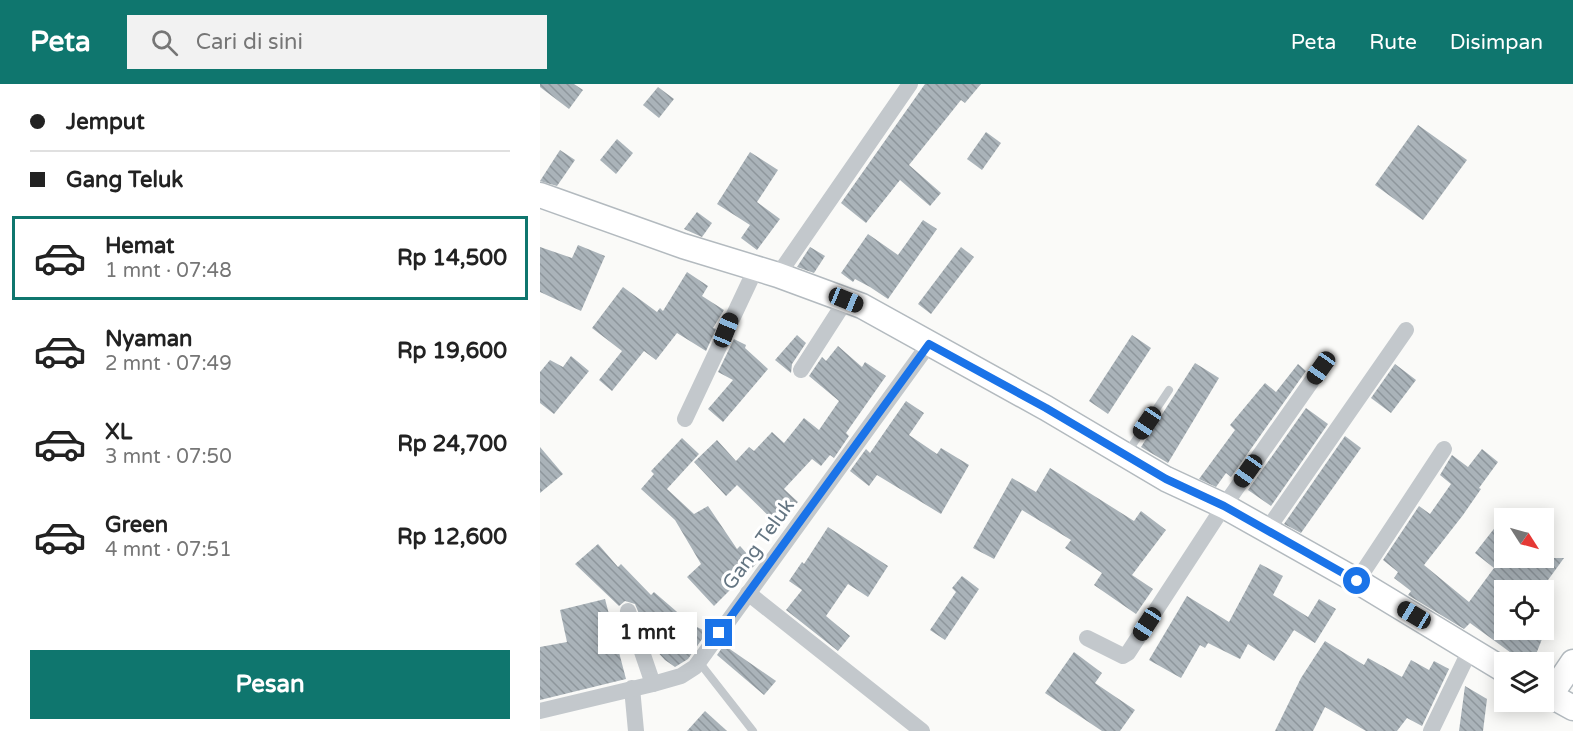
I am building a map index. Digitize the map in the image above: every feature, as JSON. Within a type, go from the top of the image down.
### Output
[{"type":"main road","points":[[540,195],[683,246],[767,271],[846,300],[1046,408],[1166,479],[1224,506],[1267,530],[1357,581],[1494,664]]},
{"type":"main road","points":[[1554,685],[1573,662]]},
{"type":"main road","points":[[1554,698],[1573,708]]},
{"type":"street","points":[[685,419],[767,271],[910,84]]},
{"type":"street","points":[[801,370],[846,300]]},
{"type":"street","points":[[1267,530],[1406,330]]},
{"type":"street","name":"Gang Teluk","points":[[540,711],[653,684],[689,672],[699,662],[929,344]]},
{"type":"street","points":[[1087,638],[1123,656],[1128,652],[1224,506],[1321,368]]},
{"type":"street","points":[[1357,581],[1444,449]]},
{"type":"street","points":[[748,593],[922,731]]},
{"type":"street","points":[[628,611],[653,684]]},
{"type":"street","points":[[1431,731],[1470,650]]},
{"type":"street","points":[[633,688],[636,731]]},
{"type":"lane","points":[[1125,456],[1168,390]]},
{"type":"lane","points":[[699,662],[753,731]]},
{"type":"building","points":[[540,84],[574,84],[583,90],[569,109],[540,87]]},
{"type":"building","points":[[925,84],[981,84],[965,103],[961,100],[909,165],[941,193],[930,206],[900,180],[866,223],[841,203]]},
{"type":"building","points":[[658,87],[674,99],[659,118],[643,105]]},
{"type":"building","points":[[1418,125],[1467,160],[1423,220],[1375,185]]},
{"type":"building","points":[[986,132],[1001,143],[982,170],[967,159]]},
{"type":"building","points":[[617,139],[633,153],[616,174],[600,160]]},
{"type":"building","points":[[560,150],[575,160],[557,186],[540,181]]},
{"type":"building","points":[[750,152],[778,170],[757,202],[780,219],[757,250],[741,238],[750,225],[717,204]]},
{"type":"building","points":[[697,212],[712,223],[702,237],[684,229]]},
{"type":"building","points":[[923,220],[937,229],[888,299],[855,279],[853,282],[841,273],[868,234],[898,255]]},
{"type":"building","points":[[578,245],[605,256],[581,311],[540,292],[540,247],[572,258]]},
{"type":"building","points":[[810,247],[825,256],[814,273],[797,267]]},
{"type":"building","points":[[961,247],[974,257],[931,314],[918,304]]},
{"type":"building","points":[[687,272],[708,286],[702,296],[724,310],[713,328],[716,329],[706,351],[677,333],[656,360],[644,351],[612,391],[599,380],[622,351],[592,328],[623,287],[657,312],[660,308],[663,311]]},
{"type":"building","points":[[797,335],[806,343],[792,364],[791,373],[775,360]]},
{"type":"building","points":[[1132,335],[1151,348],[1108,414],[1089,401]]},
{"type":"building","points":[[734,339],[746,345],[745,348],[768,369],[723,422],[708,409],[733,380],[718,372]]},
{"type":"building","points":[[838,346],[862,367],[865,362],[886,376],[846,433],[849,436],[834,458],[830,455],[821,466],[812,459],[784,489],[798,502],[777,524],[737,485],[726,496],[694,462],[717,440],[736,461],[749,447],[754,451],[772,432],[784,443],[804,418],[819,430],[839,401],[809,376],[822,357],[826,361]]},
{"type":"building","points":[[571,356],[589,371],[554,414],[540,403],[540,372],[550,360],[563,367]]},
{"type":"building","points":[[1195,363],[1219,378],[1168,463],[1141,447]]},
{"type":"building","points":[[1298,364],[1306,371],[1231,477],[1226,473],[1216,487],[1199,479],[1235,430],[1230,425],[1265,383],[1276,392]]},
{"type":"building","points":[[1395,364],[1416,380],[1391,413],[1371,398]]},
{"type":"building","points":[[906,401],[924,413],[909,435],[937,454],[941,448],[969,465],[941,514],[877,475],[869,486],[850,471],[866,449],[870,453]]},
{"type":"building","points":[[1306,408],[1328,424],[1271,506],[1248,490]]},
{"type":"building","points":[[1345,436],[1361,448],[1301,533],[1284,524]]},
{"type":"building","points":[[682,438],[699,454],[667,489],[694,514],[708,506],[737,549],[740,546],[756,564],[714,606],[687,577],[701,564],[675,520],[641,489],[654,474],[651,471]]},
{"type":"building","points":[[540,447],[563,474],[540,493]]},
{"type":"building","points":[[1482,449],[1498,462],[1463,515],[1424,565],[1469,602],[1494,568],[1554,568],[1554,558],[1564,558],[1548,580],[1494,580],[1494,640],[1542,640],[1537,652],[1510,652],[1470,623],[1464,629],[1408,595],[1411,591],[1394,578],[1398,572],[1383,560],[1419,506],[1430,514],[1451,484],[1440,475],[1452,455],[1468,467]]},
{"type":"building","points":[[1050,468],[1134,521],[1141,511],[1166,530],[1132,575],[1153,589],[1136,614],[1094,585],[1102,573],[1065,548],[1071,540],[1022,510],[994,559],[973,548],[1012,478],[1036,492]]},
{"type":"building","points":[[828,527],[888,566],[868,597],[848,584],[826,616],[850,636],[838,651],[786,610],[802,590],[789,581],[802,562],[804,564]]},
{"type":"building","points":[[1494,529],[1494,568],[1475,553]]},
{"type":"building","points":[[598,544],[618,567],[621,564],[651,595],[654,592],[691,624],[707,632],[688,659],[675,667],[665,660],[651,645],[649,640],[653,635],[645,628],[635,604],[625,601],[619,606],[575,564]]},
{"type":"building","points":[[1260,564],[1283,576],[1273,595],[1308,617],[1319,599],[1336,609],[1315,643],[1294,630],[1274,661],[1248,644],[1240,659],[1208,643],[1205,648],[1200,645],[1181,678],[1149,660],[1187,596],[1229,622]]},
{"type":"building","points":[[962,576],[979,589],[945,640],[930,630],[956,592],[952,588]]},
{"type":"building","points":[[605,599],[626,679],[540,700],[540,647],[567,642],[560,610]]},
{"type":"building","points":[[1325,641],[1364,665],[1368,658],[1402,677],[1411,660],[1429,670],[1434,661],[1449,669],[1422,726],[1407,718],[1397,731],[1366,731],[1325,707],[1313,731],[1275,731],[1301,678]]},
{"type":"building","points":[[724,645],[776,681],[764,695],[717,655]]},
{"type":"building","points":[[1074,652],[1102,673],[1095,683],[1135,710],[1120,731],[1102,731],[1045,693]]},
{"type":"building","points":[[1465,686],[1487,699],[1483,731],[1459,731]]},
{"type":"building","points":[[705,711],[727,731],[687,731]]},
{"type":"route","points":[[719,633],[929,344],[1046,408],[1166,479],[1224,506],[1357,581]]}]
